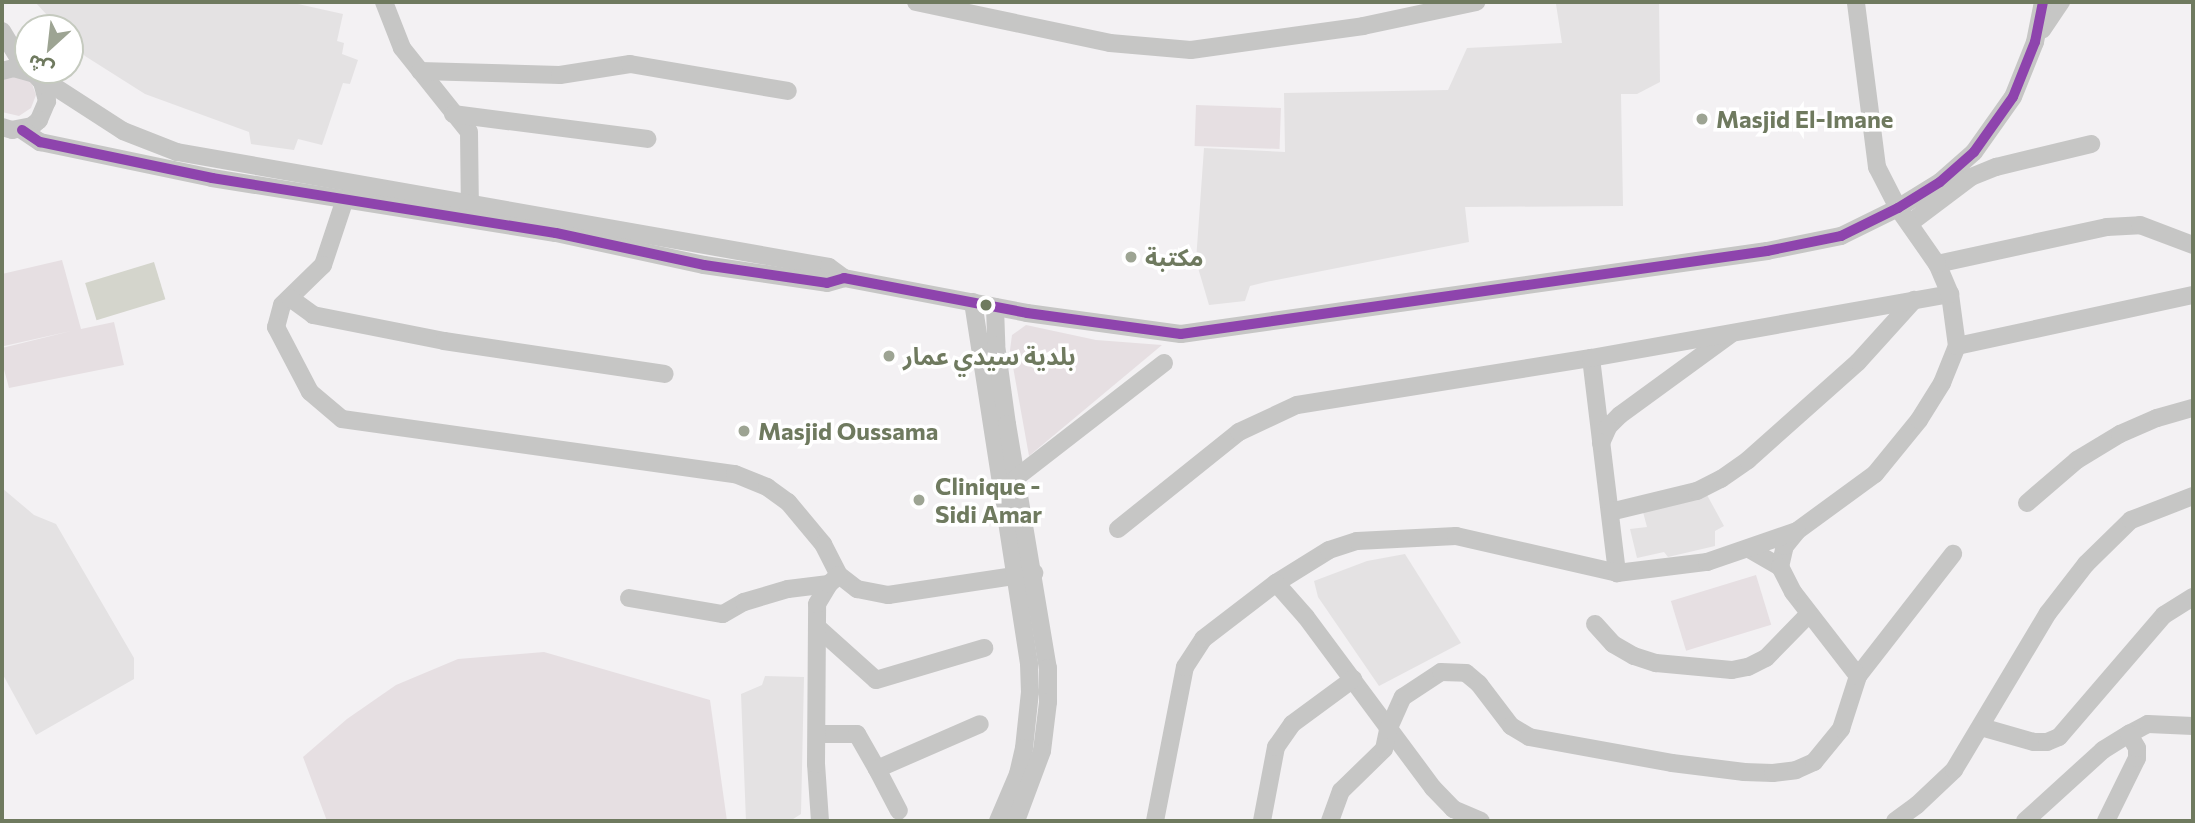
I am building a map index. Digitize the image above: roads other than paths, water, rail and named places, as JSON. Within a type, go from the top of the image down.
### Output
[{"type":"street","points":[[384,2],[402,48],[469,132],[470,210]]},
{"type":"street","points":[[916,2],[1110,43],[1191,50],[1363,26],[1476,2]]},
{"type":"street","points":[[1155,821],[1185,667],[1203,639],[1276,583],[1329,550],[1357,541],[1456,536],[1617,573],[1707,562],[1797,531],[1857,490],[1898,448],[1942,383],[1957,346],[1950,294],[1937,264],[1898,208],[1877,167],[1856,2]]},
{"type":"street","points":[[49,84],[124,131],[177,152],[470,210],[829,267],[844,278],[995,307],[1181,334],[1767,251],[1841,236],[1898,208],[1940,182],[1974,152],[2013,97],[2035,42],[2043,2]]},
{"type":"street","points":[[2035,42],[2061,2]]},
{"type":"street","points":[[2,31],[14,49]]},
{"type":"street","points":[[420,71],[560,75],[630,64],[788,91]]},
{"type":"street","points":[[22,130],[39,120],[45,111],[46,91],[40,84]]},
{"type":"street","points":[[453,114],[647,139]]},
{"type":"street","points":[[2,127],[22,130],[40,142],[212,178],[345,199],[470,210]]},
{"type":"street","points":[[1910,223],[1970,177],[1996,167],[2091,144]]},
{"type":"street","points":[[345,199],[323,265],[282,305],[276,327],[310,392],[342,418],[735,474],[767,487],[788,502],[823,544],[834,580]]},
{"type":"street","points":[[1937,264],[2107,227],[2140,225],[2193,245]]},
{"type":"street","points":[[1118,529],[1238,432],[1297,405],[1591,358],[1950,294]]},
{"type":"street","points":[[1957,346],[2193,295]]},
{"type":"street","points":[[290,298],[313,315],[444,341],[665,374]]},
{"type":"street","points":[[1610,512],[1697,491],[1721,479],[1748,460],[1858,362],[1914,300]]},
{"type":"street","points":[[973,302],[1013,575],[1024,628],[1030,692],[1018,774],[998,821]]},
{"type":"street","points":[[995,307],[996,345],[1045,643],[1048,702],[1042,751],[1016,821]]},
{"type":"street","points":[[1601,443],[1608,426],[1620,415],[1734,332]]},
{"type":"street","points":[[1591,358],[1617,573]]},
{"type":"street","points":[[1017,477],[1164,363]]},
{"type":"street","points":[[2027,503],[2077,460],[2120,434],[2157,418],[2193,408]]},
{"type":"street","points":[[1895,821],[1917,806],[1954,770],[2013,667],[2048,613],[2086,564],[2131,520],[2193,496]]},
{"type":"street","points":[[1780,567],[1785,546],[1797,531]]},
{"type":"street","points":[[1749,549],[1780,567],[1809,614],[1858,677]]},
{"type":"street","points":[[1330,821],[1341,791],[1384,749],[1388,730],[1403,697],[1441,672],[1466,673],[1479,684],[1511,726],[1529,737],[1672,763],[1773,773],[1796,770],[1814,762],[1827,751],[1841,729],[1858,677],[1953,554]]},
{"type":"street","points":[[629,598],[723,614],[744,602],[788,589],[834,580],[857,589],[888,595],[1034,573]]},
{"type":"street","points":[[820,821],[817,604],[834,580]]},
{"type":"street","points":[[1276,583],[1353,679],[1388,730],[1453,809],[1480,821]]},
{"type":"street","points":[[1981,727],[2034,742],[2047,742],[2059,737],[2164,615],[2193,597]]},
{"type":"street","points":[[1595,625],[1614,644],[1634,656],[1657,663],[1732,670],[1748,667],[1766,658],[1809,614]]},
{"type":"street","points":[[817,627],[877,680],[984,648]]},
{"type":"street","points":[[1262,821],[1276,747],[1292,724],[1353,679]]},
{"type":"street","points":[[877,769],[980,724]]},
{"type":"street","points":[[2025,821],[2103,750],[2129,734],[2148,724],[2193,726]]},
{"type":"street","points":[[817,734],[857,734],[899,811]]},
{"type":"street","points":[[2106,821],[2137,758],[2137,748],[2129,734]]},
{"type":"place","name":"Masjid El-Imane","points":[[1702,119]]},
{"type":"place","name":"مكتبة","points":[[1131,257]]},
{"type":"place","name":"بلدية سيدي عمار","points":[[889,356]]},
{"type":"place","name":"Masjid Oussama","points":[[744,431]]},
{"type":"place","name":"Clinique - Sidi Amar","points":[[919,500]]}]
